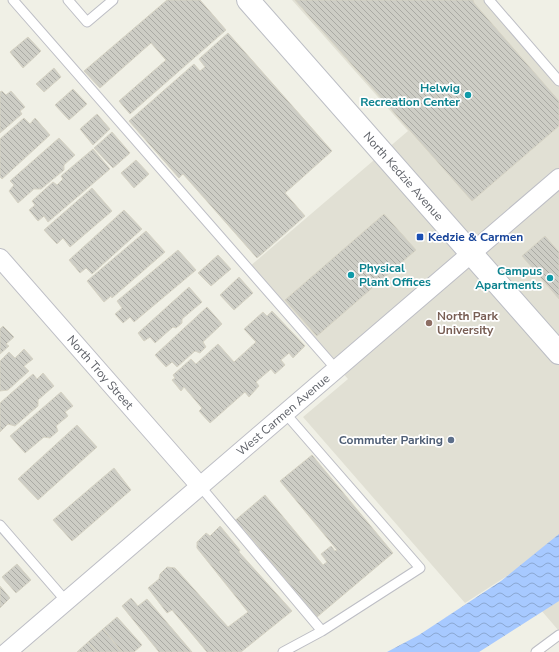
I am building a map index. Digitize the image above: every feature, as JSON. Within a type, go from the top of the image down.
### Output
[{"type":"main road","name":"North Kedzie Avenue","points":[[248,0],[559,353]]},
{"type":"street","name":"West Carmen Avenue","points":[[7,652],[559,178]]},
{"type":"street","name":"North Troy Street","points":[[0,258],[200,486]]},
{"type":"lane","points":[[12,0],[336,369]]},
{"type":"lane","points":[[68,0],[87,22],[114,0]]},
{"type":"lane","points":[[489,0],[559,81]]},
{"type":"lane","points":[[283,652],[322,631],[420,568],[285,413]]},
{"type":"lane","points":[[200,486],[322,631]]},
{"type":"lane","points":[[0,525],[66,601]]},
{"type":"lane","points":[[536,652],[559,635]]},
{"type":"shaded area","name":"North Park University","points":[[292,0],[495,0],[559,74],[559,631],[510,574],[465,603],[303,417],[348,379],[249,267],[408,131]]},
{"type":"water","points":[[559,534],[559,601],[479,652],[387,652],[419,635],[501,581]]},
{"type":"building","points":[[167,0],[200,0],[226,30],[130,114],[119,101],[166,60],[151,43],[100,88],[84,71]]},
{"type":"building","name":"Helwig Recreation Center","points":[[295,0],[473,0],[559,101],[559,126],[472,201]]},
{"type":"building","points":[[228,33],[332,151],[285,193],[305,216],[257,258],[183,174],[179,178],[129,121],[194,64],[200,71],[205,67],[199,59]]},
{"type":"building","points":[[28,37],[41,51],[23,68],[10,52]]},
{"type":"building","points":[[54,68],[61,77],[44,92],[36,84]]},
{"type":"building","points":[[73,89],[87,104],[69,120],[55,105]]},
{"type":"building","points":[[2,91],[6,95],[11,91],[25,107],[20,111],[22,114],[0,133],[0,92]]},
{"type":"building","points":[[97,114],[110,129],[93,145],[80,129]]},
{"type":"building","points":[[24,118],[30,124],[35,118],[50,135],[2,179],[0,177],[0,139]]},
{"type":"building","points":[[112,132],[130,153],[113,168],[94,148]]},
{"type":"building","points":[[59,138],[75,155],[64,165],[64,170],[41,189],[34,189],[18,203],[9,191],[14,185],[10,181]]},
{"type":"building","points":[[93,149],[110,169],[48,222],[44,216],[38,221],[29,210],[35,205],[32,201],[53,182],[57,185],[63,179],[61,176]]},
{"type":"building","points":[[136,160],[149,174],[134,188],[121,173]]},
{"type":"building","points":[[92,188],[112,211],[70,247],[63,238],[57,244],[44,230]]},
{"type":"building","points":[[124,210],[142,229],[92,274],[86,268],[80,273],[69,260]]},
{"type":"building","name":"Physical Plant Offices","points":[[384,214],[416,250],[317,336],[285,300]]},
{"type":"building","points":[[146,231],[165,252],[112,298],[111,296],[104,302],[87,281]]},
{"type":"building","name":"Campus Apartments","points":[[545,236],[559,252],[559,299],[522,256]]},
{"type":"building","points":[[178,250],[196,270],[134,322],[130,317],[123,323],[115,314],[122,308],[117,301]]},
{"type":"building","points":[[218,255],[231,269],[211,286],[198,273]]},
{"type":"building","points":[[239,277],[253,293],[234,310],[220,295]]},
{"type":"building","points":[[189,287],[202,302],[182,319],[182,323],[176,328],[173,327],[155,343],[150,337],[144,341],[138,333]]},
{"type":"building","points":[[207,307],[222,324],[203,342],[206,347],[200,353],[195,351],[177,367],[172,362],[166,367],[155,355]]},
{"type":"building","points":[[272,311],[305,346],[293,358],[289,353],[281,360],[285,365],[275,374],[271,369],[256,382],[259,386],[249,397],[245,392],[210,423],[199,411],[202,408],[184,387],[181,391],[172,380],[175,378],[173,375],[191,359],[196,364],[218,344],[234,362],[256,342],[244,329],[263,312],[267,316]]},
{"type":"building","points":[[3,326],[14,337],[6,344],[9,346],[0,354],[0,329]]},
{"type":"building","points":[[24,349],[33,359],[24,366],[29,371],[8,390],[0,391],[0,361],[9,352],[15,358]]},
{"type":"building","points":[[43,373],[54,386],[38,400],[38,406],[15,426],[8,424],[0,432],[0,403],[33,374],[37,379]]},
{"type":"building","points":[[61,392],[73,406],[65,412],[68,416],[56,426],[58,431],[50,438],[44,437],[25,453],[10,436]]},
{"type":"building","points":[[77,425],[97,447],[38,500],[18,479]]},
{"type":"building","points":[[312,455],[393,553],[317,617],[243,528],[239,532],[232,523],[265,495],[323,565],[327,562],[321,554],[331,546],[335,551],[337,550],[280,481]]},
{"type":"building","points":[[114,468],[131,490],[72,541],[53,520]]},
{"type":"building","points":[[220,526],[240,550],[239,552],[292,611],[241,652],[207,652],[172,610],[167,613],[148,588],[159,579],[160,574],[167,567],[175,568],[228,627],[248,612],[197,548],[197,542],[206,533],[210,536]]},
{"type":"building","points":[[17,564],[31,580],[16,593],[2,577]]},
{"type":"building","points":[[0,586],[10,598],[0,608]]},
{"type":"building","points":[[131,598],[138,606],[147,599],[192,652],[159,652],[122,606]]},
{"type":"building","points":[[117,617],[142,645],[134,652],[122,652],[103,629]]},
{"type":"building","points":[[103,629],[122,652],[97,652],[88,642]]},
{"type":"building","points":[[88,642],[97,652],[77,652]]},
{"type":"place","name":"Helwig Recreation Center","points":[[468,95]]},
{"type":"place","name":"Kedzie & Carmen","points":[[420,237]]},
{"type":"place","name":"Physical Plant Offices","points":[[351,275]]},
{"type":"place","name":"Campus Apartments","points":[[550,278]]},
{"type":"place","name":"North Park University","points":[[429,323]]},
{"type":"place","name":"Commuter Parking","points":[[451,440]]}]
